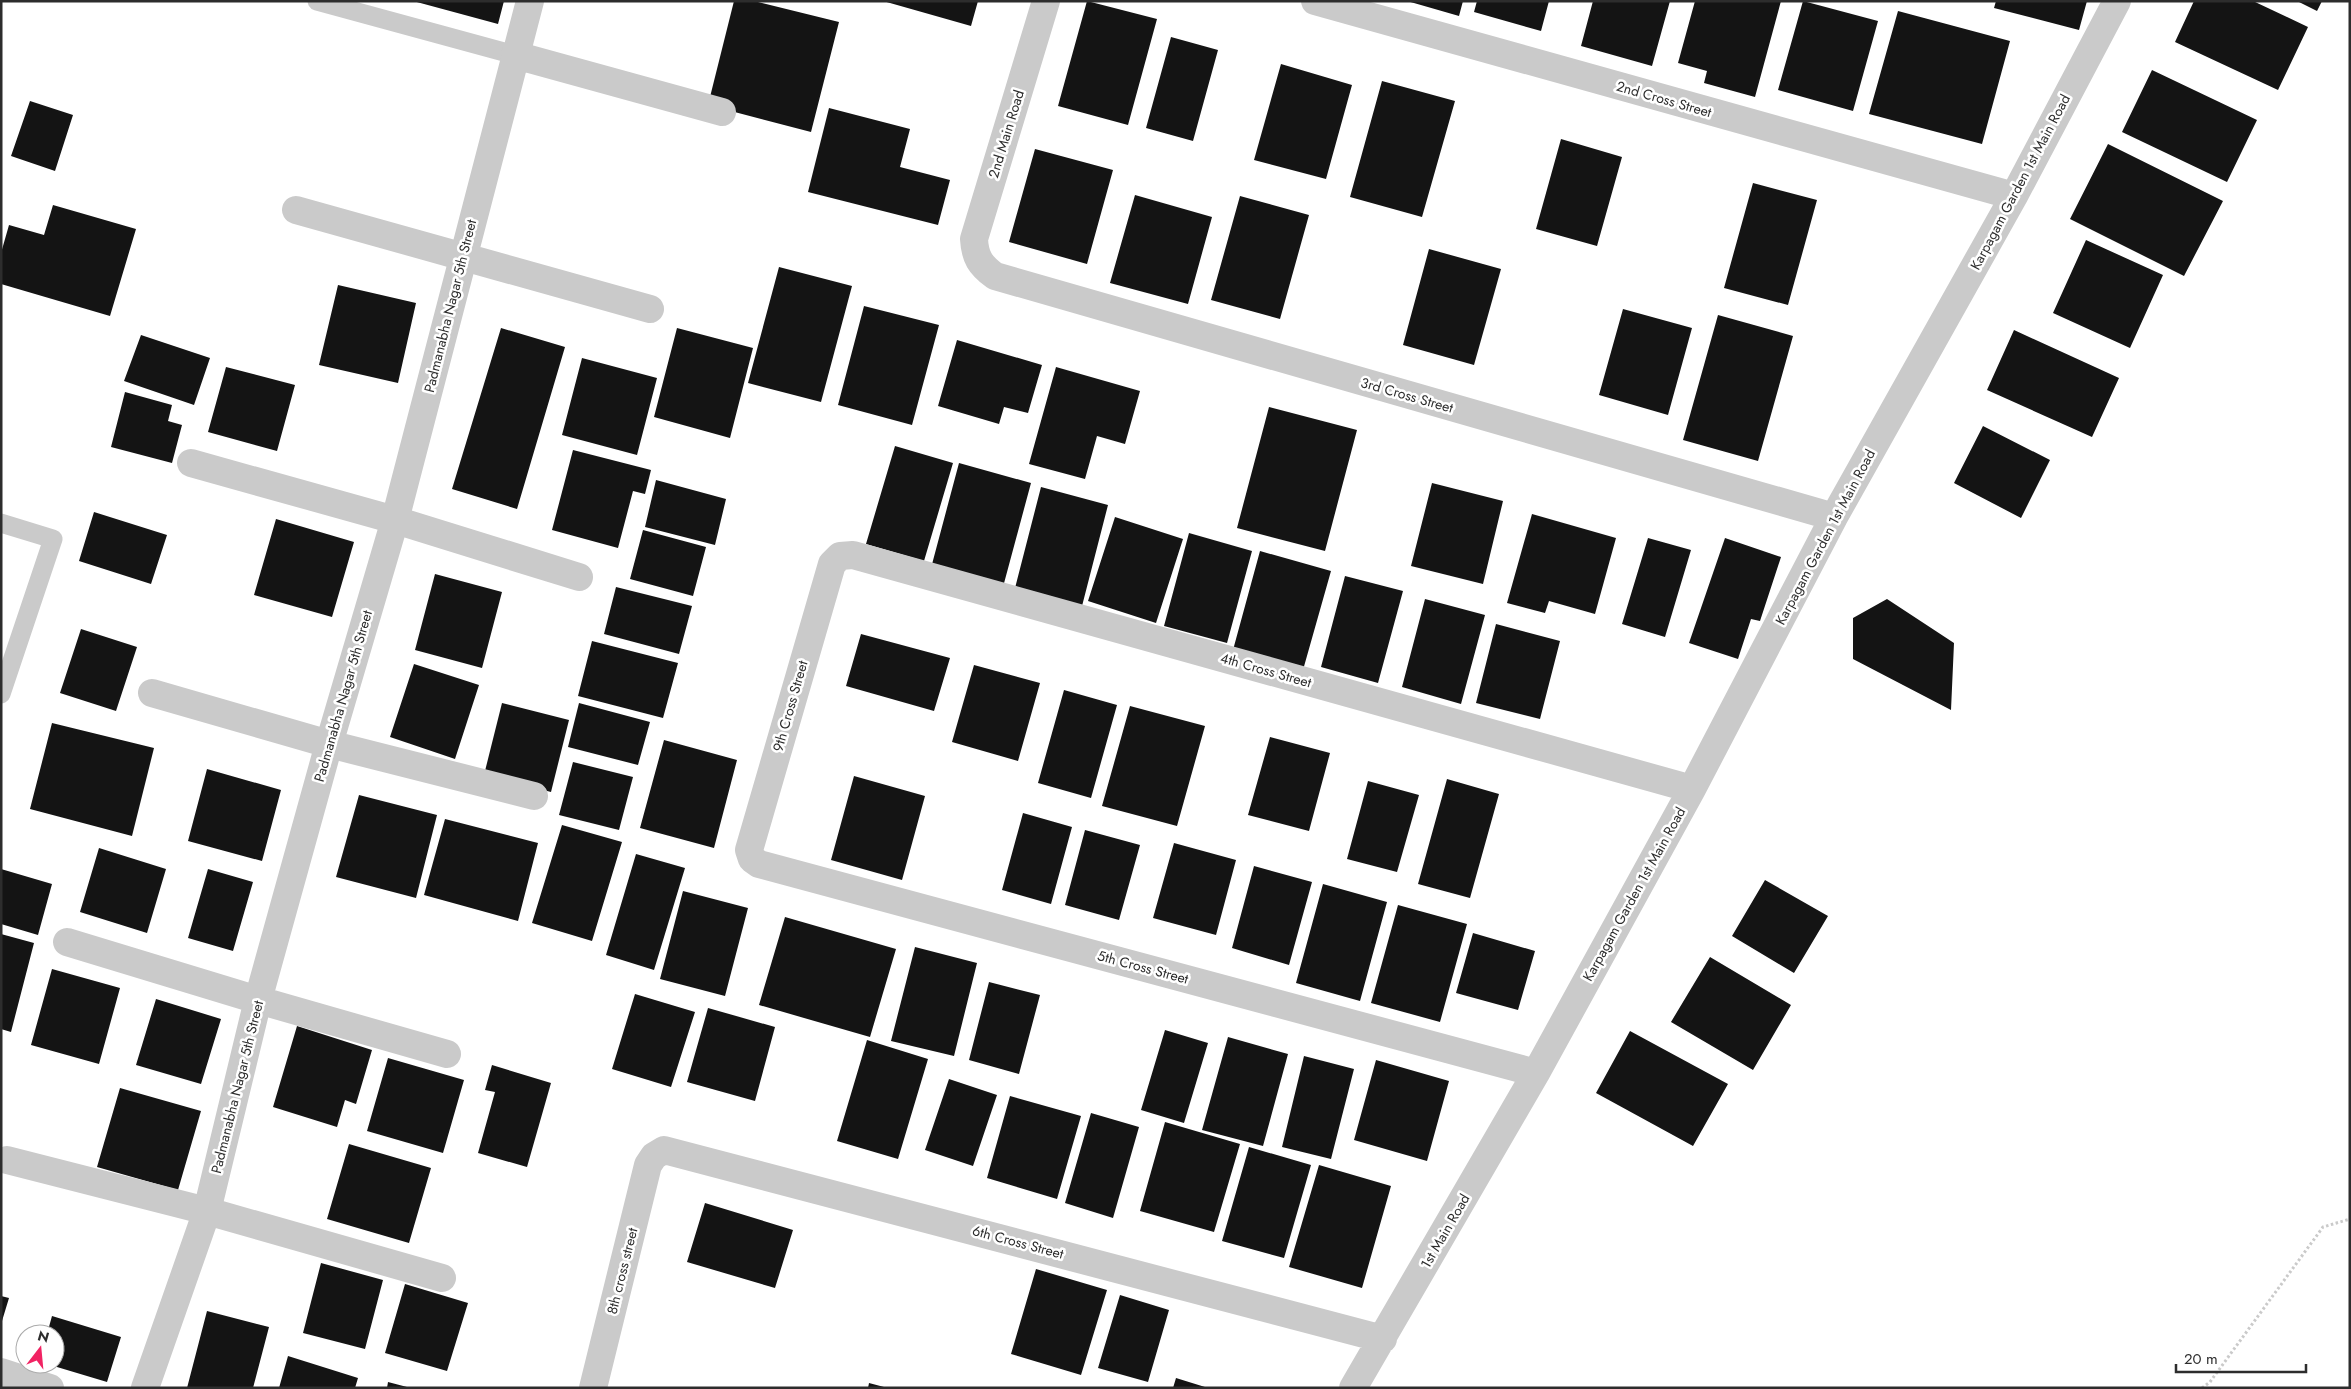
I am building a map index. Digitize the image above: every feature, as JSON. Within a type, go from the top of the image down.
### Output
[{"type":"street","name":"Padmanabha Nagar 5th Street","points":[[145,1388],[207,1211],[258,1000],[394,520],[530,1]]},
{"type":"street","name":"2nd Main Road","points":[[982,266],[975,254],[974,239],[1046,1]]},
{"type":"street","name":"2nd Cross Street","points":[[1315,1],[2014,196]]},
{"type":"street","name":"Karpagam Garden 1st Main Road","points":[[1536,1073],[1692,788],[1834,517],[2014,196],[2117,1]]},
{"type":"street","points":[[515,55],[722,112]]},
{"type":"street","points":[[296,210],[650,309]]},
{"type":"street","name":"3rd Cross Street","points":[[982,266],[995,276],[1011,282],[1834,517]]},
{"type":"street","points":[[191,464],[394,520],[579,577]]},
{"type":"street","name":"4th Cross Street","points":[[840,556],[853,555],[1692,788]]},
{"type":"street","name":"9th Cross Street","points":[[752,859],[749,850],[827,573],[840,556]]},
{"type":"street","points":[[152,693],[329,744],[534,796]]},
{"type":"street","name":"5th Cross Street","points":[[752,859],[760,864],[1536,1073]]},
{"type":"street","points":[[67,942],[258,1000],[447,1054]]},
{"type":"street","name":"1st Main Road","points":[[1353,1388],[1536,1073]]},
{"type":"street","name":"6th Cross Street","points":[[654,1156],[664,1150],[677,1152],[1383,1339]]},
{"type":"street","name":"8th cross street","points":[[593,1388],[648,1166],[654,1156]]},
{"type":"street","points":[[7,1160],[207,1211],[442,1278]]},
{"type":"street","points":[[1,1372],[50,1388]]},
{"type":"lane","points":[[317,1],[515,55]]},
{"type":"lane","points":[[1,523],[53,539],[1,694]]},
{"type":"path","points":[[2202,1388],[2210,1382],[2323,1227],[2350,1219]]},
{"type":"building","points":[[413,1],[504,1],[498,24]]},
{"type":"building","points":[[734,1],[754,1],[839,22],[811,132],[708,105]]},
{"type":"building","points":[[883,1],[978,1],[971,26]]},
{"type":"building","points":[[1087,1],[1157,19],[1128,125],[1058,106]]},
{"type":"building","points":[[1407,1],[1463,1],[1459,16]]},
{"type":"building","points":[[1477,1],[1549,1],[1541,31],[1474,12]]},
{"type":"building","points":[[1593,1],[1670,1],[1652,66],[1581,46]]},
{"type":"building","points":[[1695,1],[1781,1],[1755,97],[1704,83],[1707,71],[1678,63]]},
{"type":"building","points":[[1803,1],[1878,21],[1853,111],[1778,90]]},
{"type":"building","points":[[1996,1],[2087,1],[2079,30],[1994,8]]},
{"type":"building","points":[[2194,1],[2253,1],[2308,27],[2278,90],[2175,42]]},
{"type":"building","points":[[2297,1],[2322,1],[2317,11]]},
{"type":"building","points":[[1898,11],[2010,41],[1982,144],[1869,114]]},
{"type":"building","points":[[1171,37],[1218,50],[1193,141],[1146,128]]},
{"type":"building","points":[[1281,64],[1352,85],[1326,179],[1254,160]]},
{"type":"building","points":[[2152,70],[2257,120],[2227,182],[2122,132]]},
{"type":"building","points":[[1382,81],[1455,101],[1422,217],[1350,197]]},
{"type":"building","points":[[30,101],[73,115],[55,171],[11,156]]},
{"type":"building","points":[[829,108],[910,129],[900,167],[950,180],[938,225],[808,192]]},
{"type":"building","points":[[1561,139],[1622,157],[1597,246],[1536,229]]},
{"type":"building","points":[[2108,144],[2223,201],[2184,276],[2070,219]]},
{"type":"building","points":[[1035,149],[1113,170],[1087,264],[1009,242]]},
{"type":"building","points":[[1753,183],[1817,200],[1788,305],[1724,288]]},
{"type":"building","points":[[1135,195],[1212,217],[1188,304],[1110,283]]},
{"type":"building","points":[[1240,196],[1309,215],[1280,319],[1211,300]]},
{"type":"building","points":[[53,205],[136,229],[110,316],[1,284],[1,253],[9,225],[44,235]]},
{"type":"building","points":[[2086,240],[2163,275],[2130,348],[2053,313]]},
{"type":"building","points":[[1429,249],[1501,269],[1474,365],[1403,345]]},
{"type":"building","points":[[779,267],[852,286],[821,402],[748,383]]},
{"type":"building","points":[[338,285],[416,303],[398,383],[319,365]]},
{"type":"building","points":[[864,306],[939,325],[912,425],[838,405]]},
{"type":"building","points":[[1623,309],[1692,328],[1668,415],[1599,395]]},
{"type":"building","points":[[1718,315],[1793,336],[1758,461],[1683,440]]},
{"type":"building","points":[[501,328],[565,347],[517,509],[452,489]]},
{"type":"building","points":[[677,328],[753,348],[730,438],[654,417]]},
{"type":"building","points":[[2014,330],[2119,378],[2092,437],[1987,390]]},
{"type":"building","points":[[141,335],[210,358],[194,405],[124,381]]},
{"type":"building","points":[[957,340],[1042,365],[1028,413],[1004,407],[999,424],[938,406]]},
{"type":"building","points":[[582,358],[657,378],[637,455],[562,435]]},
{"type":"building","points":[[226,367],[295,385],[277,451],[208,432]]},
{"type":"building","points":[[1056,367],[1140,391],[1125,444],[1097,436],[1085,479],[1029,464]]},
{"type":"building","points":[[125,392],[172,405],[168,421],[182,425],[172,463],[111,447]]},
{"type":"building","points":[[1269,407],[1357,430],[1325,551],[1237,528]]},
{"type":"building","points":[[1983,426],[2050,460],[2021,518],[1954,483]]},
{"type":"building","points":[[895,446],[953,463],[924,561],[866,544]]},
{"type":"building","points":[[573,450],[651,470],[645,494],[633,491],[618,548],[552,530]]},
{"type":"building","points":[[959,463],[1031,483],[1003,587],[931,568]]},
{"type":"building","points":[[656,480],[726,499],[715,545],[645,527]]},
{"type":"building","points":[[1432,483],[1503,501],[1483,584],[1411,566]]},
{"type":"building","points":[[1041,487],[1108,505],[1081,610],[1014,592]]},
{"type":"building","points":[[94,512],[167,535],[151,584],[79,561]]},
{"type":"building","points":[[1532,514],[1616,538],[1595,614],[1549,601],[1545,613],[1507,603]]},
{"type":"building","points":[[1115,517],[1183,539],[1156,623],[1088,601]]},
{"type":"building","points":[[276,519],[354,542],[332,617],[254,595]]},
{"type":"building","points":[[643,530],[706,547],[693,596],[630,579]]},
{"type":"building","points":[[1189,533],[1252,551],[1227,643],[1164,626]]},
{"type":"building","points":[[1648,538],[1691,550],[1665,637],[1622,624]]},
{"type":"building","points":[[1725,538],[1781,557],[1760,621],[1751,619],[1738,659],[1689,643]]},
{"type":"building","points":[[1260,551],[1331,571],[1303,670],[1233,650]]},
{"type":"building","points":[[435,574],[502,592],[482,668],[415,650]]},
{"type":"building","points":[[1345,576],[1403,591],[1378,683],[1321,667]]},
{"type":"building","points":[[616,587],[692,606],[679,654],[604,634]]},
{"type":"building","points":[[1425,599],[1485,615],[1461,704],[1402,687]]},
{"type":"building","points":[[1887,599],[1954,643],[1951,710],[1853,659],[1853,618]]},
{"type":"building","points":[[1496,624],[1560,641],[1540,719],[1476,703]]},
{"type":"building","points":[[81,629],[137,647],[116,711],[60,693]]},
{"type":"building","points":[[861,634],[950,658],[934,711],[846,686]]},
{"type":"building","points":[[592,641],[678,663],[663,718],[578,696]]},
{"type":"building","points":[[414,664],[479,685],[455,759],[390,737]]},
{"type":"building","points":[[974,665],[1040,683],[1018,761],[952,742]]},
{"type":"building","points":[[1064,690],[1117,705],[1091,798],[1038,783]]},
{"type":"building","points":[[502,703],[569,720],[551,792],[484,775]]},
{"type":"building","points":[[579,703],[650,722],[638,765],[568,747]]},
{"type":"building","points":[[1130,706],[1205,726],[1177,826],[1102,806]]},
{"type":"building","points":[[52,723],[154,748],[132,836],[30,809]]},
{"type":"building","points":[[1270,737],[1330,753],[1309,831],[1248,815]]},
{"type":"building","points":[[664,740],[737,760],[714,848],[640,828]]},
{"type":"building","points":[[573,762],[633,777],[619,830],[559,815]]},
{"type":"building","points":[[207,769],[281,790],[262,861],[188,841]]},
{"type":"building","points":[[854,776],[925,796],[902,880],[831,860]]},
{"type":"building","points":[[1447,779],[1499,794],[1470,898],[1418,884]]},
{"type":"building","points":[[1368,781],[1419,795],[1397,872],[1347,859]]},
{"type":"building","points":[[359,795],[437,815],[416,898],[336,877]]},
{"type":"building","points":[[1023,813],[1072,827],[1051,904],[1002,890]]},
{"type":"building","points":[[445,819],[538,843],[518,921],[424,895]]},
{"type":"building","points":[[562,825],[622,842],[592,941],[532,923]]},
{"type":"building","points":[[1085,830],[1140,845],[1119,920],[1065,905]]},
{"type":"building","points":[[1174,843],[1236,860],[1216,935],[1153,918]]},
{"type":"building","points":[[99,848],[166,869],[147,933],[80,912]]},
{"type":"building","points":[[636,854],[685,868],[654,970],[606,955]]},
{"type":"building","points":[[1254,866],[1312,882],[1289,965],[1232,948]]},
{"type":"building","points":[[1,869],[52,884],[38,935],[1,924]]},
{"type":"building","points":[[208,869],[253,882],[233,951],[188,938]]},
{"type":"building","points":[[1765,880],[1828,916],[1794,973],[1732,936]]},
{"type":"building","points":[[1323,884],[1387,902],[1360,1001],[1296,983]]},
{"type":"building","points":[[683,891],[748,908],[725,996],[660,979]]},
{"type":"building","points":[[1398,905],[1467,924],[1440,1022],[1371,1003]]},
{"type":"building","points":[[785,917],[896,949],[870,1037],[759,1005]]},
{"type":"building","points":[[1473,933],[1535,951],[1518,1010],[1456,993]]},
{"type":"building","points":[[1,934],[34,943],[11,1032],[1,1029]]},
{"type":"building","points":[[915,947],[977,963],[954,1056],[891,1041]]},
{"type":"building","points":[[1710,957],[1791,1005],[1753,1070],[1671,1022]]},
{"type":"building","points":[[52,969],[120,988],[99,1064],[31,1045]]},
{"type":"building","points":[[989,982],[1040,995],[1019,1074],[969,1060]]},
{"type":"building","points":[[635,994],[695,1012],[671,1087],[612,1069]]},
{"type":"building","points":[[156,999],[221,1019],[201,1084],[136,1065]]},
{"type":"building","points":[[708,1008],[775,1027],[755,1101],[687,1082]]},
{"type":"building","points":[[297,1026],[372,1050],[356,1104],[345,1100],[337,1127],[273,1107]]},
{"type":"building","points":[[1165,1030],[1208,1043],[1184,1123],[1141,1110]]},
{"type":"building","points":[[1630,1031],[1728,1084],[1693,1146],[1596,1093]]},
{"type":"building","points":[[1228,1037],[1288,1054],[1263,1146],[1202,1130]]},
{"type":"building","points":[[867,1040],[928,1059],[898,1159],[837,1141]]},
{"type":"building","points":[[1304,1056],[1354,1069],[1331,1159],[1282,1147]]},
{"type":"building","points":[[388,1058],[464,1080],[443,1153],[367,1131]]},
{"type":"building","points":[[1376,1060],[1449,1081],[1427,1161],[1354,1140]]},
{"type":"building","points":[[492,1065],[551,1083],[527,1167],[478,1153],[495,1092],[485,1090]]},
{"type":"building","points":[[949,1079],[997,1095],[973,1166],[925,1150]]},
{"type":"building","points":[[120,1088],[201,1111],[178,1190],[97,1167]]},
{"type":"building","points":[[1010,1096],[1081,1116],[1057,1199],[987,1178]]},
{"type":"building","points":[[1091,1113],[1139,1127],[1113,1218],[1065,1203]]},
{"type":"building","points":[[1165,1122],[1240,1144],[1214,1232],[1140,1211]]},
{"type":"building","points":[[349,1144],[431,1168],[409,1243],[327,1219]]},
{"type":"building","points":[[1249,1147],[1311,1165],[1284,1258],[1222,1241]]},
{"type":"building","points":[[1319,1165],[1391,1186],[1362,1288],[1289,1267]]},
{"type":"building","points":[[705,1203],[793,1230],[775,1288],[687,1262]]},
{"type":"building","points":[[321,1263],[383,1280],[365,1349],[303,1333]]},
{"type":"building","points":[[1036,1269],[1107,1290],[1081,1375],[1011,1354]]},
{"type":"building","points":[[405,1284],[468,1303],[447,1371],[385,1353]]},
{"type":"building","points":[[1120,1295],[1169,1310],[1148,1382],[1098,1368]]},
{"type":"building","points":[[1,1296],[9,1298],[2,1321],[1,1321]]},
{"type":"building","points":[[207,1311],[269,1327],[253,1388],[187,1388]]},
{"type":"building","points":[[52,1316],[121,1337],[107,1382],[65,1369],[65,1324],[50,1324]]},
{"type":"building","points":[[288,1356],[358,1378],[355,1388],[279,1388]]},
{"type":"building","points":[[1176,1378],[1205,1387],[1205,1388],[1173,1388]]},
{"type":"building","points":[[388,1382],[407,1387],[387,1388]]},
{"type":"building","points":[[869,1383],[884,1387],[884,1388],[868,1388]]}]
